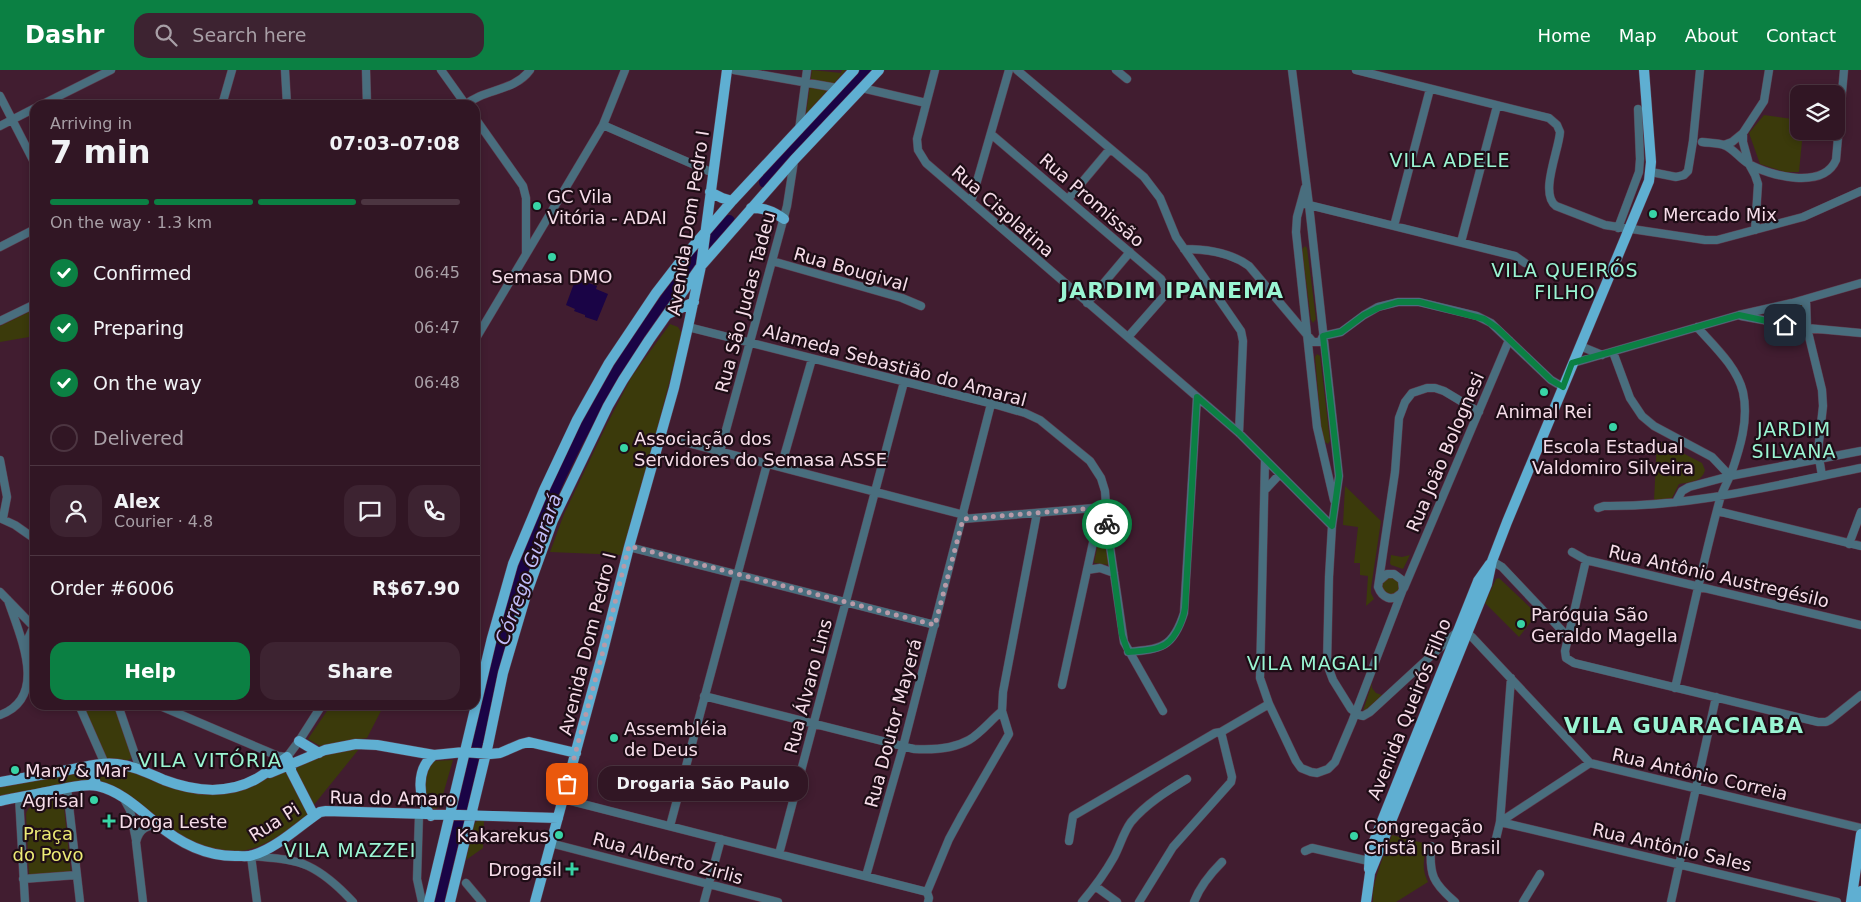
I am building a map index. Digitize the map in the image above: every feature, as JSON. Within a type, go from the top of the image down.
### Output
[{"type":"main road","name":"Avenida Dom Pedro I","points":[[535,902],[576,753],[629,546],[661,436],[694,302],[702,263],[727,70]]},
{"type":"main road","points":[[429,902],[460,816],[475,753],[510,574],[521,541],[577,420],[609,363],[656,293],[705,237],[732,201],[854,70]]},
{"type":"main road","points":[[450,902],[460,816],[475,753],[503,673],[526,595],[553,520],[608,406],[623,380],[702,263],[794,160],[879,70]]},
{"type":"main road","name":"Avenida Queirós Filho","points":[[1366,902],[1372,861],[1370,851],[1400,786],[1453,656],[1480,576],[1492,562],[1572,363],[1629,230],[1651,172],[1644,70]]},
{"type":"main road","points":[[710,192],[732,201]]},
{"type":"main road","points":[[751,208],[771,211],[784,219]]},
{"type":"main road","points":[[667,314],[694,302]]},
{"type":"main road","points":[[667,314],[679,317],[688,327]]},
{"type":"main road","points":[[299,741],[319,753]]},
{"type":"main road","points":[[0,782],[94,765],[116,764],[140,769],[174,783],[208,790],[232,788],[256,779],[289,761],[342,746],[363,744],[434,755],[500,753],[527,742],[576,753]]},
{"type":"main road","points":[[431,816],[420,796],[423,769],[426,762],[434,755]]},
{"type":"main road","name":"Rua do Amaro","points":[[289,761],[291,771],[314,816],[326,811],[431,816],[558,818]]},
{"type":"main road","points":[[94,765],[92,774],[97,786]]},
{"type":"main road","points":[[0,800],[67,788],[97,786],[135,805],[160,827],[185,844],[210,854],[251,856]]},
{"type":"main road","name":"Rua Pi","points":[[251,856],[275,843],[314,816]]},
{"type":"main road","points":[[1850,902],[1861,834]]},
{"type":"main road","points":[[1859,902],[1861,891]]},
{"type":"street","points":[[51,100],[111,70]]},
{"type":"street","points":[[223,100],[232,70]]},
{"type":"street","points":[[285,70],[286,100]]},
{"type":"street","points":[[366,70],[367,100]]},
{"type":"street","points":[[441,70],[462,100]]},
{"type":"street","points":[[472,100],[478,96],[519,81],[530,70]]},
{"type":"street","points":[[480,332],[604,125],[625,70]]},
{"type":"street","points":[[734,70],[837,88]]},
{"type":"street","points":[[799,130],[807,70]]},
{"type":"street","name":"Rua Cisplatina","points":[[936,70],[917,139],[921,157],[933,170],[1239,433],[1332,526]]},
{"type":"street","points":[[971,202],[1009,70]]},
{"type":"street","points":[[1017,70],[1144,177],[1157,193],[1176,237],[1241,331],[1243,341],[1239,433]]},
{"type":"street","points":[[1116,70],[1127,79]]},
{"type":"street","points":[[1292,70],[1339,476],[1332,526],[1328,582],[1328,664],[1336,685],[1351,709],[1363,716],[1370,712],[1436,650],[1462,632]]},
{"type":"street","points":[[1356,70],[1550,118],[1554,121],[1560,132],[1548,189],[1549,199],[1556,206],[1598,223],[1618,228],[1712,240],[1803,217],[1861,192]]},
{"type":"street","points":[[1651,172],[1676,177],[1684,175],[1688,171],[1700,70]]},
{"type":"street","points":[[1702,142],[1724,145],[1732,142],[1743,133],[1764,101],[1769,70]]},
{"type":"street","points":[[1748,164],[1793,179],[1822,174],[1832,167],[1836,160],[1844,70]]},
{"type":"street","points":[[862,88],[926,103]]},
{"type":"street","points":[[1394,226],[1430,89]]},
{"type":"street","points":[[0,96],[30,154]]},
{"type":"street","points":[[1461,242],[1497,106]]},
{"type":"street","points":[[1618,228],[1639,172],[1638,109]]},
{"type":"street","points":[[0,126],[30,111]]},
{"type":"street","points":[[480,125],[523,186],[526,198],[526,254]]},
{"type":"street","points":[[604,125],[713,172]]},
{"type":"street","points":[[1743,133],[1748,164]]},
{"type":"street","name":"Rua Promissão","points":[[991,134],[1161,279],[1166,293],[1163,299],[1128,338]]},
{"type":"street","points":[[1724,145],[1748,164],[1756,175],[1758,184],[1754,230]]},
{"type":"street","points":[[1068,199],[1110,149]]},
{"type":"street","name":"Rua São Judas Tadeu","points":[[720,452],[784,219],[794,160]]},
{"type":"street","points":[[1306,186],[1300,203],[1296,232],[1317,427],[1335,506]]},
{"type":"street","points":[[1300,203],[1515,256],[1525,262]]},
{"type":"street","points":[[0,246],[30,231]]},
{"type":"street","points":[[1184,249],[1207,250],[1244,262],[1308,335]]},
{"type":"street","points":[[1088,303],[1130,252]]},
{"type":"street","name":"Rua Bougival","points":[[772,261],[902,298],[921,306]]},
{"type":"street","points":[[1572,363],[1602,356],[1739,315],[1806,299],[1861,283]]},
{"type":"street","points":[[1806,299],[1807,328],[1822,390],[1823,406],[1818,451],[1822,476]]},
{"type":"street","points":[[1323,336],[1341,332],[1364,315],[1378,308],[1398,302],[1412,302],[1484,319],[1497,328],[1551,380],[1563,387]]},
{"type":"street","points":[[0,322],[30,307]]},
{"type":"street","points":[[1739,315],[1807,328],[1861,333]]},
{"type":"street","name":"Alameda Sebastião do Amaral","points":[[688,327],[992,404],[1025,413],[1040,420],[1090,461],[1104,484],[1122,635],[1128,652],[1163,711]]},
{"type":"street","points":[[1675,688],[1721,496],[1741,444],[1745,408],[1743,392],[1728,362],[1697,328]]},
{"type":"street","points":[[1308,335],[1311,330],[1316,329],[1321,331],[1323,336]]},
{"type":"street","name":"Rua João Bolognesi","points":[[1265,460],[1266,489],[1260,669],[1262,687],[1301,768],[1311,772],[1323,772],[1332,766],[1356,713],[1402,591],[1509,340]]},
{"type":"street","points":[[1580,346],[1602,356]]},
{"type":"street","points":[[1613,352],[1628,392],[1642,416],[1654,426],[1712,457],[1730,476]]},
{"type":"street","points":[[781,467],[812,359]]},
{"type":"street","name":"Rua Álvaro Lins","points":[[779,854],[904,382]]},
{"type":"street","points":[[1394,611],[1393,604],[1379,590],[1379,581],[1395,472],[1399,418],[1405,402],[1412,393],[1426,388],[1435,388],[1444,391],[1479,412]]},
{"type":"street","points":[[1128,652],[1157,648],[1166,644],[1179,626],[1184,613],[1197,397]]},
{"type":"street","name":"Rua Doutor Mayerá","points":[[866,876],[903,747],[992,404]]},
{"type":"street","points":[[661,436],[963,517],[1106,509],[1094,538],[1062,684]]},
{"type":"street","points":[[1676,502],[1685,488],[1730,476],[1861,451]]},
{"type":"street","points":[[0,460],[8,497],[2,518],[30,536]]},
{"type":"street","points":[[670,826],[767,464]]},
{"type":"street","points":[[1598,508],[1604,506],[1638,506],[1721,496],[1861,468]]},
{"type":"street","points":[[1756,472],[1759,489]]},
{"type":"street","points":[[1266,489],[1280,474]]},
{"type":"street","points":[[1718,511],[1861,546]]},
{"type":"street","points":[[1849,544],[1861,512]]},
{"type":"street","points":[[928,902],[927,892],[949,839],[1009,734],[1002,711],[1003,692],[1037,513]]},
{"type":"street","points":[[629,546],[935,625]]},
{"type":"street","name":"Rua Antônio Austregésilo","points":[[1572,552],[1586,560],[1861,625]]},
{"type":"street","points":[[1586,560],[1565,656],[1574,664],[1822,722],[1830,720],[1861,695]]},
{"type":"street","points":[[1383,562],[1391,573],[1400,577],[1409,575]]},
{"type":"street","points":[[1492,562],[1502,567],[1568,637]]},
{"type":"street","points":[[1087,570],[1100,568],[1114,573]]},
{"type":"street","points":[[1379,581],[1384,575],[1391,573]]},
{"type":"street","points":[[1388,598],[1394,598],[1402,591],[1403,583],[1400,577]]},
{"type":"street","points":[[0,592],[30,623]]},
{"type":"street","points":[[8,600],[26,655]]},
{"type":"street","name":"Rua Antônio Correia","points":[[1462,632],[1512,678],[1590,763],[1861,828]]},
{"type":"street","points":[[0,715],[16,707],[26,691],[28,683],[27,641],[30,635]]},
{"type":"street","points":[[1436,650],[1453,656]]},
{"type":"street","points":[[1494,847],[1500,822],[1512,678]]},
{"type":"street","points":[[704,696],[903,747],[934,749],[963,743],[975,736],[1002,711]]},
{"type":"street","points":[[1671,902],[1716,698]]},
{"type":"street","points":[[1069,841],[1073,816],[1215,733],[1221,732],[1269,704]]},
{"type":"street","points":[[81,710],[105,764]]},
{"type":"street","points":[[120,710],[140,769]]},
{"type":"street","points":[[170,710],[289,761],[319,710]]},
{"type":"street","points":[[1139,902],[1177,842],[1232,782],[1229,759],[1221,732]]},
{"type":"street","points":[[94,765],[96,744]]},
{"type":"street","points":[[1500,822],[1590,763]]},
{"type":"street","points":[[1082,902],[1115,856],[1126,830],[1132,822],[1165,792],[1187,779]]},
{"type":"street","points":[[67,788],[80,902]]},
{"type":"street","points":[[19,797],[25,902]]},
{"type":"street","points":[[122,797],[130,810],[143,902]]},
{"type":"street","points":[[563,799],[927,892]]},
{"type":"street","points":[[419,815],[417,879],[422,902]]},
{"type":"street","name":"Rua Antônio Sales","points":[[1500,822],[1837,902]]},
{"type":"street","points":[[136,842],[137,836],[144,828],[155,825],[160,827]]},
{"type":"street","points":[[704,902],[721,839]]},
{"type":"street","points":[[275,843],[276,850],[282,860]]},
{"type":"street","name":"Rua Alberto Zirlis","points":[[550,843],[778,902]]},
{"type":"street","points":[[1431,846],[1430,864],[1434,880],[1456,902]]},
{"type":"street","points":[[1305,851],[1312,848],[1372,861]]},
{"type":"street","points":[[257,902],[251,856],[308,866],[353,902]]},
{"type":"street","points":[[1194,902],[1205,880],[1222,862]]},
{"type":"street","points":[[1526,901],[1540,874]]},
{"type":"street","points":[[23,879],[77,875]]},
{"type":"street","points":[[466,883],[482,902]]},
{"type":"street","points":[[1094,886],[1117,902]]},
{"type":"green space","points":[[812,70],[841,73],[842,70],[846,70],[806,114]]},
{"type":"green space","points":[[1764,115],[1790,119],[1790,140],[1802,140],[1799,172],[1785,172],[1760,164],[1749,133]]},
{"type":"green space","points":[[1305,246],[1307,248],[1316,319],[1313,323],[1311,320],[1302,249]]},
{"type":"green space","points":[[1802,305],[1802,319],[1767,316]]},
{"type":"green space","points":[[30,311],[30,337],[0,342],[0,326]]},
{"type":"green space","name":"Associação dos Servidores do Semasa ASSE","points":[[670,324],[678,327],[681,332],[680,341],[622,555],[550,552],[564,514],[632,376]]},
{"type":"green space","points":[[1317,354],[1320,356],[1330,441],[1328,444],[1325,442],[1321,427],[1315,357]]},
{"type":"green space","points":[[1657,440],[1702,463],[1705,470],[1698,479],[1679,484],[1672,498],[1654,501]]},
{"type":"green space","points":[[1345,486],[1381,521],[1371,588],[1374,599],[1366,606],[1368,576],[1360,575],[1360,563],[1354,563],[1358,527],[1343,525]]},
{"type":"green space","points":[[1103,532],[1105,534],[1109,565],[1094,563],[1100,534]]},
{"type":"green space","points":[[1391,555],[1402,557],[1410,555],[1403,569],[1391,565]]},
{"type":"green space","points":[[1391,577],[1397,580],[1400,586],[1397,592],[1391,595],[1385,592],[1382,586],[1385,580]]},
{"type":"green space","points":[[1499,578],[1537,614],[1519,637],[1485,603],[1496,579]]},
{"type":"green space","points":[[1372,683],[1372,688],[1376,693],[1382,695],[1363,711]]},
{"type":"green space","points":[[84,710],[117,710],[132,755],[131,759],[124,761],[107,759]]},
{"type":"green space","points":[[328,710],[381,710],[367,738],[320,746],[308,739]]},
{"type":"green space","points":[[359,749],[313,806],[293,767],[322,755]]},
{"type":"green space","points":[[453,760],[440,805],[434,811],[426,806],[423,773],[432,761]]},
{"type":"green space","points":[[115,767],[208,794],[239,790],[286,770],[308,814],[264,844],[245,850],[227,852],[211,849],[195,843],[129,796],[101,782],[97,774],[99,769]]},
{"type":"green space","points":[[88,770],[90,782],[0,797],[0,785]]},
{"type":"green space","name":"Praça do Povo","points":[[63,798],[71,873],[29,875],[26,814],[28,809],[36,804]]},
{"type":"green space","points":[[478,820],[484,820],[483,848],[466,860],[474,824]]},
{"type":"green space","points":[[1392,835],[1427,844],[1424,868],[1428,882],[1396,902],[1373,902],[1376,877]]},
{"type":"shaded area","points":[[576,278],[597,286],[596,289],[608,294],[597,321],[585,317],[585,315],[574,311],[575,309],[566,305]]},
{"type":"waterway","name":"Córrego Guarará","points":[[765,182],[868,70]]},
{"type":"waterway","name":"Córrego Guarará","points":[[438,902],[504,632],[530,548],[541,520],[578,439],[623,363],[673,290],[729,221]]},
{"type":"way so far","points":[[567,784],[629,546],[935,625],[963,519],[972,520],[1106,507],[1107,524]]},
{"type":"place","name":"GC Vila Vitória - ADAI","points":[[537,206]]},
{"type":"place","name":"Mercado Mix","points":[[1653,214]]},
{"type":"place","name":"Semasa DMO","points":[[552,257]]},
{"type":"place","name":"Animal Rei","points":[[1544,392]]},
{"type":"place","name":"Escola Estadual Valdomiro Silveira","points":[[1613,427]]},
{"type":"place","name":"Associação dos Servidores do Semasa ASSE","points":[[624,448]]},
{"type":"place","name":"Paróquia São Geraldo Magella","points":[[1521,624]]},
{"type":"place","name":"Assembléia de Deus","points":[[614,738]]},
{"type":"place","name":"Mary & Mar","points":[[15,770]]},
{"type":"place","name":"Drogaria São Paulo","points":[[567,784]]},
{"type":"place","name":"Agrisal","points":[[94,800]]},
{"type":"place","name":"Droga Leste","points":[[109,821]]},
{"type":"place","name":"Kakarekus","points":[[559,835]]},
{"type":"place","name":"Congregação Cristã no Brasil","points":[[1354,836]]},
{"type":"place","name":"Drogasil","points":[[572,869]]},
{"type":"district","name":"VILA ADELE","points":[[1450,160]]},
{"type":"district","name":"VILA QUEIRÓS FILHO","points":[[1565,281]]},
{"type":"district","name":"JARDIM IPANEMA","points":[[1172,290]]},
{"type":"district","name":"JARDIM SILVANA","points":[[1794,440]]},
{"type":"district","name":"VILA MAGALI","points":[[1313,663]]},
{"type":"district","name":"VILA GUARACIABA","points":[[1684,725]]},
{"type":"district","name":"VILA VITÓRIA","points":[[210,760]]},
{"type":"district","name":"VILA MAZZEI","points":[[350,850]]},
{"type":"route","points":[[1107,524],[1122,635],[1128,652],[1162,647],[1170,641],[1179,626],[1185,608],[1197,397],[1239,433],[1332,526],[1339,476],[1323,336],[1332,336],[1341,332],[1364,315],[1378,308],[1398,302],[1419,302],[1477,316],[1491,323],[1551,380],[1563,387],[1572,363],[1602,356],[1739,315],[1785,325]]}]
